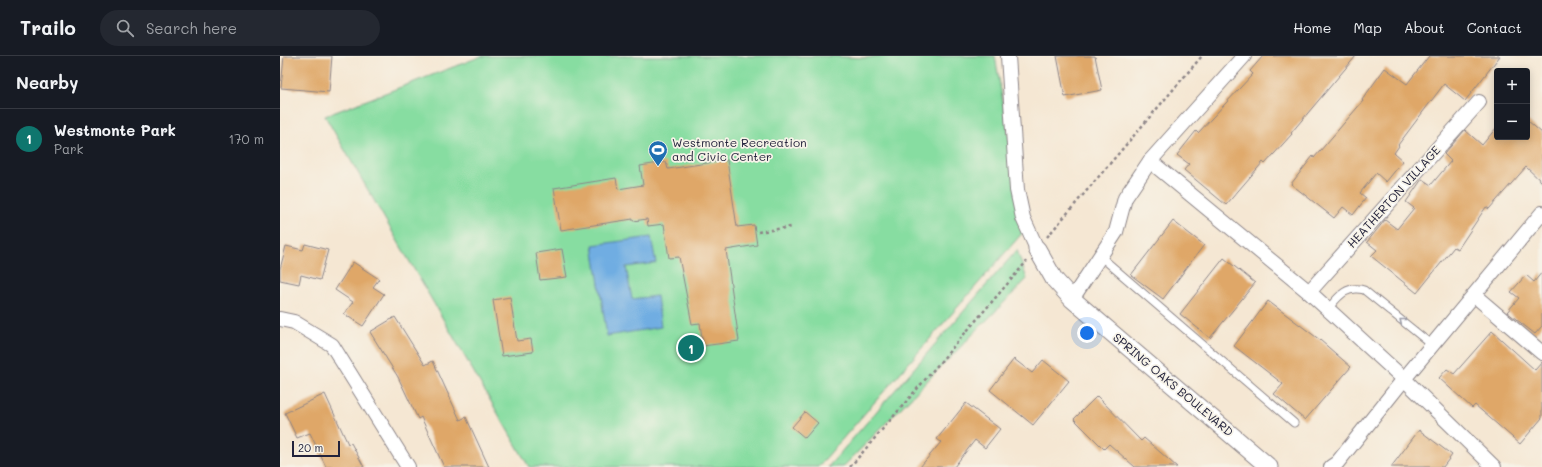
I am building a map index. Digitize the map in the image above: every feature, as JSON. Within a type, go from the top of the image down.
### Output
[{"type":"street","name":"SPRING OAKS BOULEVARD","points":[[1008,56],[1017,190],[1023,218],[1037,249],[1054,279],[1072,299],[1269,467]]},
{"type":"street","points":[[1072,299],[1116,232],[1125,198],[1150,161],[1244,56]]},
{"type":"street","name":"HEATHERTON VILLAGE","points":[[1309,292],[1480,102]]},
{"type":"street","points":[[1150,161],[1309,292],[1404,379],[1494,467]]},
{"type":"street","points":[[1337,466],[1404,379],[1542,213]]},
{"type":"street","points":[[1474,295],[1542,354]]},
{"type":"street","points":[[280,319],[294,322],[332,345],[408,467]]},
{"type":"lane","points":[[1100,256],[1294,423]]},
{"type":"lane","points":[[1328,309],[1343,292],[1349,289],[1357,288],[1364,290],[1432,345]]},
{"type":"path","points":[[758,232],[791,228]]},
{"type":"green space","points":[[482,56],[824,56],[866,58],[878,56],[995,56],[1025,230],[818,467],[529,467],[325,116]]},
{"type":"green space","points":[[1017,250],[1027,279],[843,467],[828,467]]},
{"type":"water","points":[[651,237],[656,263],[626,267],[632,299],[657,296],[661,327],[607,336],[593,245]]},
{"type":"building","points":[[284,56],[332,56],[329,92],[281,88]]},
{"type":"building","points":[[1057,56],[1095,56],[1102,90],[1065,97]]},
{"type":"building","points":[[1263,56],[1356,56],[1291,133],[1292,134],[1265,164],[1263,162],[1226,205],[1184,170],[1189,164],[1177,155],[1196,131],[1198,133],[1253,74],[1250,71]]},
{"type":"building","points":[[1429,56],[1500,56],[1465,101],[1444,84],[1398,145],[1399,146],[1394,153],[1403,161],[1386,182],[1376,173],[1360,193],[1366,198],[1353,215],[1343,207],[1334,218],[1291,184],[1313,156],[1314,158],[1363,101],[1362,100],[1385,68],[1407,84]]},
{"type":"building","points":[[1530,123],[1542,133],[1542,182],[1526,167],[1489,209],[1486,207],[1458,249],[1454,247],[1417,293],[1371,256],[1377,250],[1367,242],[1385,220],[1397,229],[1414,208],[1406,202],[1422,179],[1431,185],[1451,161],[1444,154],[1465,130],[1482,145],[1494,131],[1494,140],[1530,140]]},
{"type":"building","points":[[727,160],[737,227],[754,225],[757,245],[726,250],[739,341],[703,346],[700,323],[692,324],[679,257],[669,258],[664,224],[648,226],[647,219],[633,221],[633,219],[561,230],[554,188],[616,178],[618,189],[643,185],[640,166],[666,162],[668,169]]},
{"type":"building","points":[[1173,221],[1204,245],[1163,299],[1131,275]]},
{"type":"building","points":[[305,244],[328,250],[320,280],[301,275],[299,284],[280,280],[280,269],[286,246],[303,250]]},
{"type":"building","points":[[562,249],[567,277],[540,280],[536,253]]},
{"type":"building","points":[[1224,258],[1255,283],[1210,338],[1180,314]]},
{"type":"building","points":[[353,262],[379,279],[373,287],[384,294],[363,326],[344,314],[353,302],[335,290]]},
{"type":"building","points":[[1542,272],[1542,326],[1535,334],[1507,312],[1519,298],[1511,292],[1526,275],[1534,282]]},
{"type":"building","points":[[510,297],[517,341],[531,339],[533,352],[502,356],[493,300]]},
{"type":"building","points":[[1268,301],[1320,340],[1351,367],[1305,420],[1274,394],[1283,384],[1234,346]]},
{"type":"building","points":[[395,317],[425,365],[433,361],[460,420],[466,417],[489,467],[444,467],[421,417],[418,419],[398,377],[370,332]]},
{"type":"building","points":[[1492,331],[1535,370],[1542,362],[1542,418],[1520,444],[1475,405],[1472,408],[1439,378],[1447,369],[1454,374]]},
{"type":"building","points":[[1014,359],[1032,373],[1043,360],[1069,381],[1033,425],[990,390]]},
{"type":"building","points":[[325,394],[348,444],[351,443],[364,467],[326,467],[310,433],[297,438],[285,413]]},
{"type":"building","points":[[1097,396],[1141,441],[1144,438],[1177,467],[1135,467],[1109,444],[1104,449],[1074,419]]},
{"type":"building","points":[[966,403],[1000,429],[985,448],[975,440],[954,467],[920,467],[941,442],[937,439]]},
{"type":"building","points":[[805,412],[818,423],[805,438],[792,427]]},
{"type":"building","points":[[1419,430],[1452,455],[1443,467],[1391,467]]},
{"type":"place","name":"Westmonte Recreation and Civic Center","points":[[658,167]]},
{"type":"place","name":"Westmonte Park","points":[[691,348]]}]
